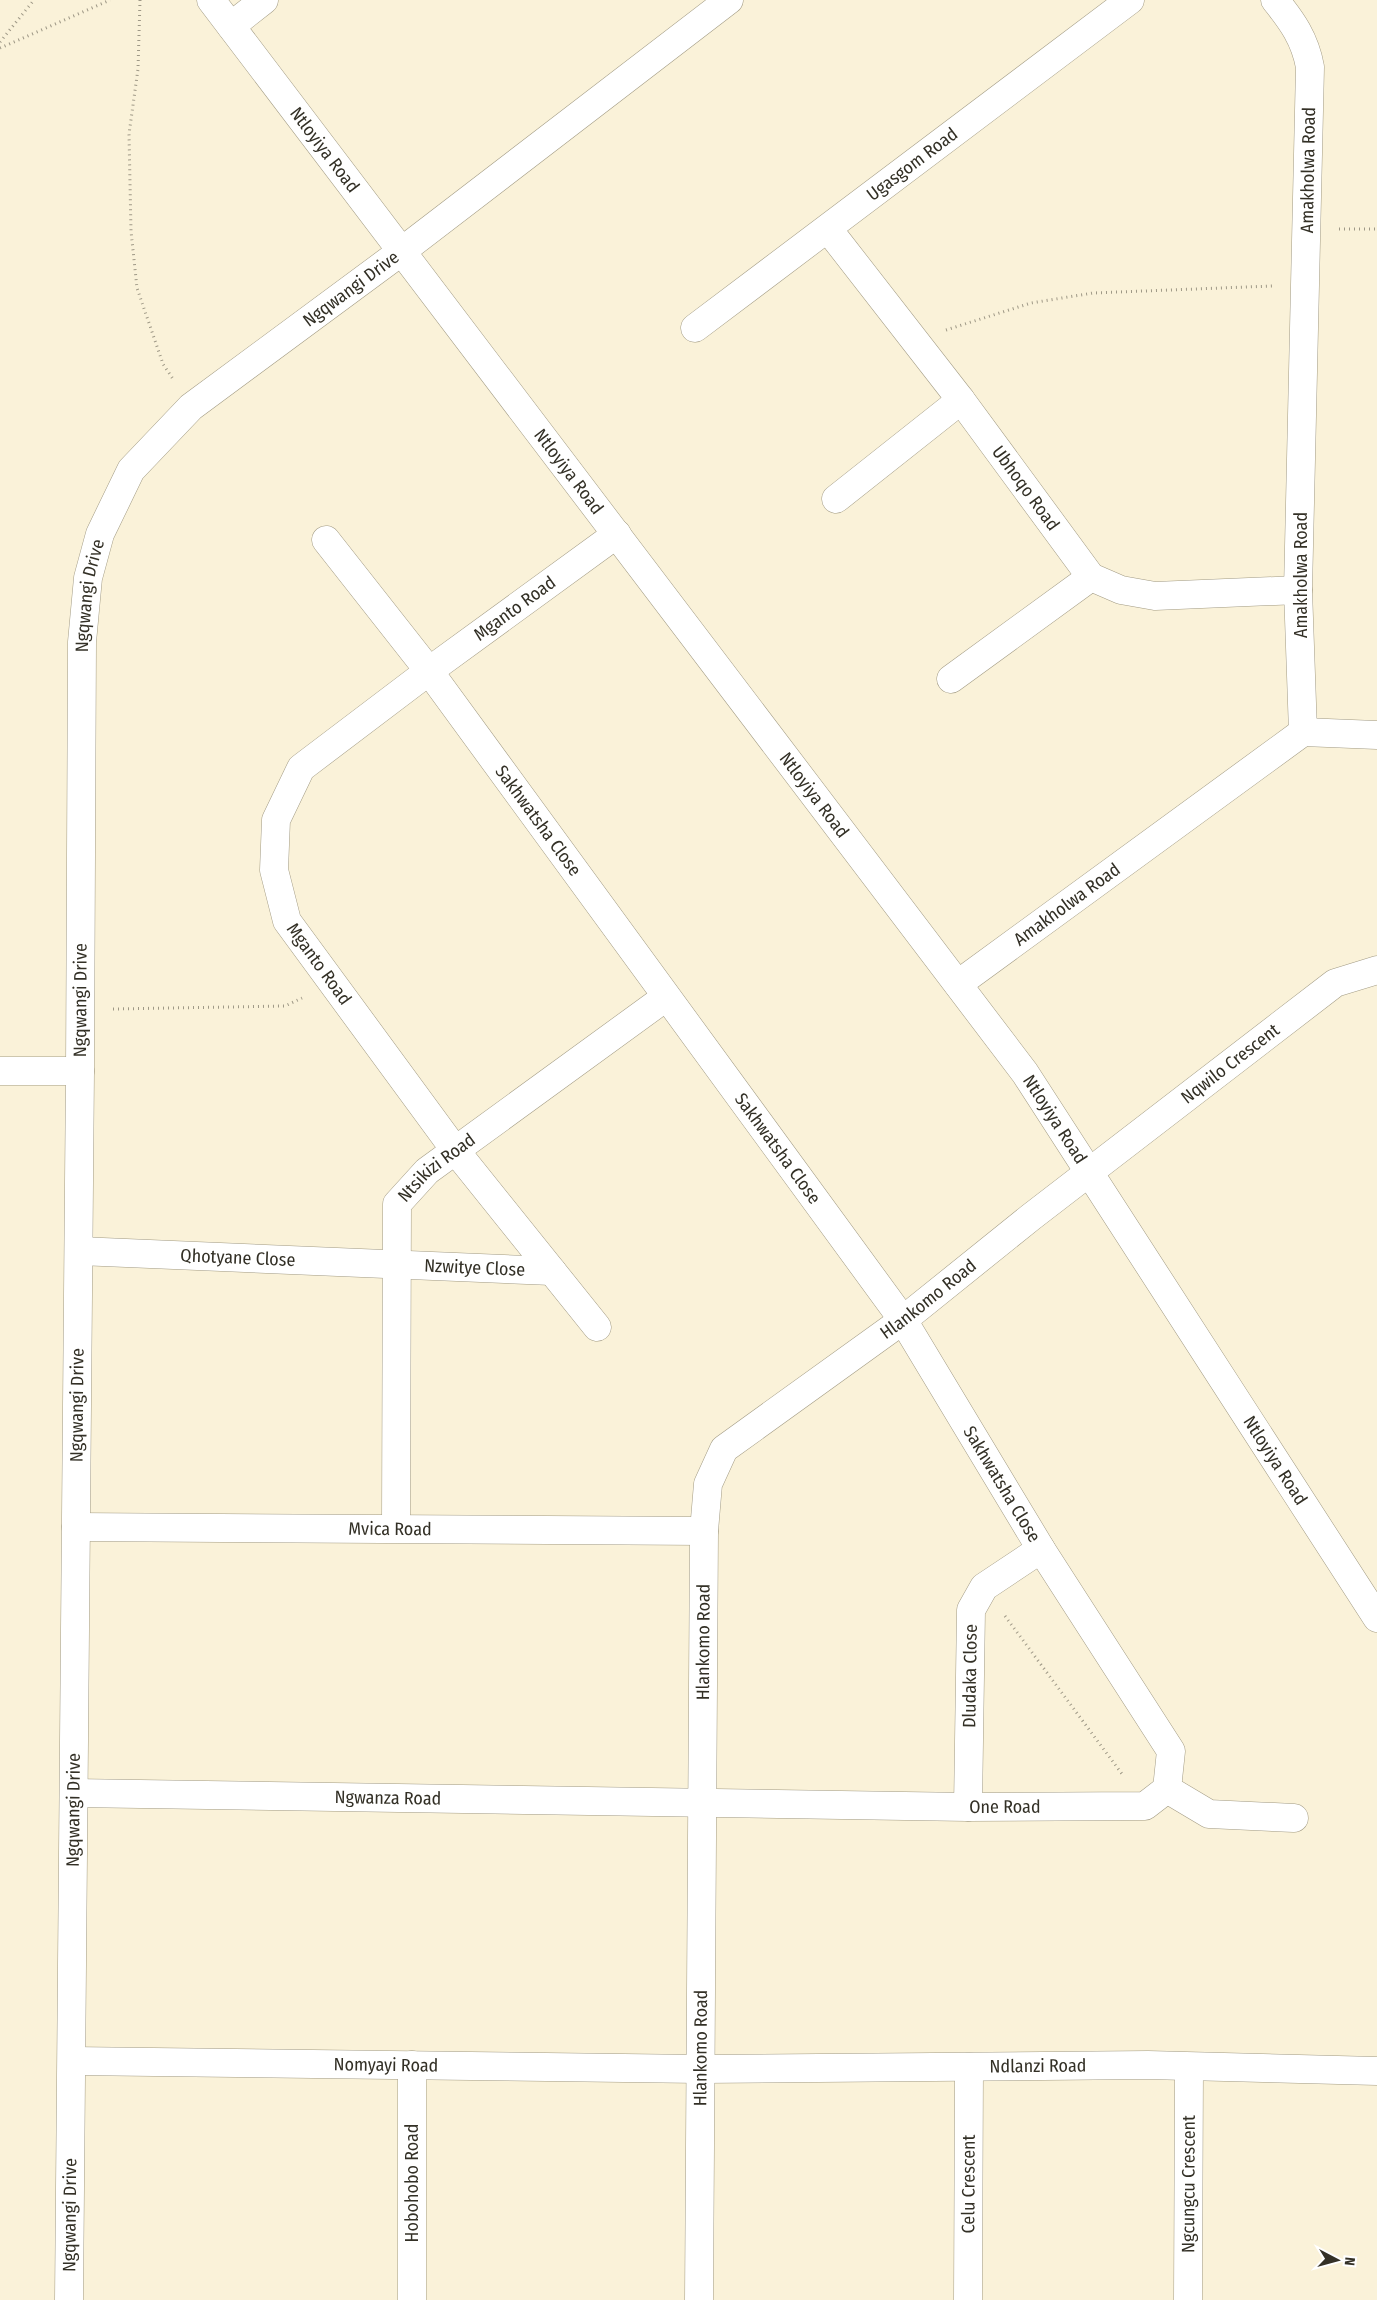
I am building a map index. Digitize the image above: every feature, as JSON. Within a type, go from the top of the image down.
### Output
[{"type":"street","name":"Ntloyiya Road","points":[[211,0],[1025,1073],[1091,1172],[1377,1618]]},
{"type":"street","points":[[231,26],[264,0]]},
{"type":"street","name":"Ugasgom Road","points":[[695,328],[1130,0]]},
{"type":"street","name":"Amakholwa Road","points":[[958,984],[1303,732],[1298,590],[1310,67],[1307,48],[1296,26],[1275,0]]},
{"type":"street","name":"Ngqwangi Drive","points":[[69,2300],[79,1251],[82,642],[88,578],[100,534],[131,470],[191,407],[402,251],[716,4]]},
{"type":"street","name":"Ubhoqo Road","points":[[828,229],[961,400],[1091,577]]},
{"type":"street","points":[[836,499],[961,400]]},
{"type":"street","name":"Mganto Road","points":[[597,1327],[455,1150],[286,921],[274,870],[276,820],[301,768],[429,671],[617,534]]},
{"type":"street","name":"Sakhwatsha Close","points":[[326,540],[429,671],[903,1320],[1041,1549],[1171,1751],[1167,1789]]},
{"type":"street","points":[[951,679],[1091,577],[1121,590],[1155,596],[1298,590]]},
{"type":"street","points":[[1303,732],[1377,736]]},
{"type":"street","name":"Nqwilo Crescent","points":[[1091,1172],[1335,983],[1377,970]]},
{"type":"street","name":"Ntsikizi Road","points":[[396,1528],[397,1204],[428,1172],[455,1150],[666,997]]},
{"type":"street","points":[[0,1072],[80,1071]]},
{"type":"street","name":"Hlankomo Road","points":[[699,2300],[704,1531],[708,1484],[724,1448],[903,1320],[1031,1217],[1091,1172]]},
{"type":"street","name":"Qhotyane Close","points":[[79,1251],[396,1265]]},
{"type":"street","name":"Nzwitye Close","points":[[396,1265],[552,1272]]},
{"type":"street","name":"Mvica Road","points":[[76,1527],[704,1531]]},
{"type":"street","name":"Dludaka Close","points":[[968,1807],[971,1610],[984,1587],[1041,1549]]},
{"type":"street","points":[[1145,1806],[1167,1789],[1209,1814],[1294,1818]]},
{"type":"street","name":"Ngwanza Road","points":[[74,1793],[702,1802]]},
{"type":"street","name":"One Road","points":[[702,1802],[968,1807],[1145,1806]]},
{"type":"street","name":"Nomyayi Road","points":[[72,2061],[700,2069]]},
{"type":"street","name":"Hobohobo Road","points":[[412,2065],[412,2300]]},
{"type":"street","name":"Celu Crescent","points":[[968,2300],[969,2067]]},
{"type":"street","name":"Ndlanzi Road","points":[[700,2069],[1190,2067],[1377,2071]]},
{"type":"street","name":"Ngcungcu Crescent","points":[[1188,2300],[1190,2067]]},
{"type":"path","points":[[0,42],[34,0]]},
{"type":"path","points":[[0,48],[110,0]]},
{"type":"path","points":[[140,0],[138,69],[129,134],[131,231],[137,288],[163,364],[178,386]]},
{"type":"path","points":[[1334,237],[1339,229],[1377,230]]},
{"type":"path","points":[[918,346],[935,334],[961,324],[1031,303],[1093,293],[1306,285]]},
{"type":"path","points":[[105,1009],[285,1006],[310,994],[329,979]]},
{"type":"path","points":[[984,1587],[1145,1806]]}]
